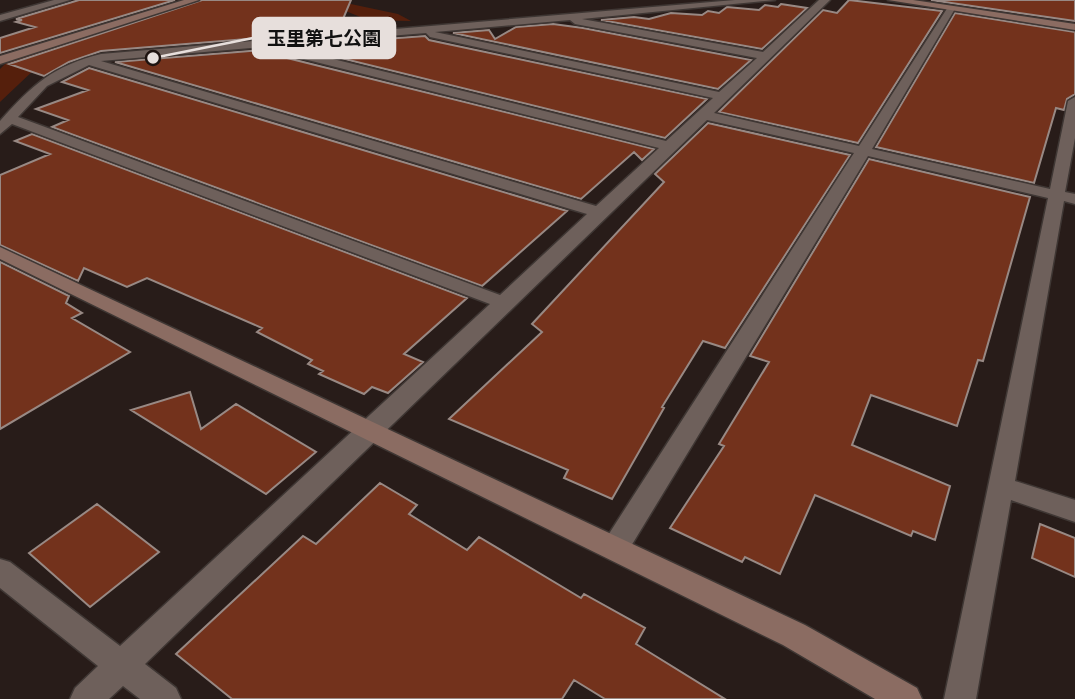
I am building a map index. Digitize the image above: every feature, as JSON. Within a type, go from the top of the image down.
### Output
[{"type":"street","points":[[0,18],[65,0]]},
{"type":"street","points":[[0,60],[194,0]]},
{"type":"street","points":[[505,303],[5,125],[43,80],[87,61],[117,54],[770,0]]},
{"type":"street","points":[[86,699],[824,0]]},
{"type":"street","points":[[893,0],[1075,27]]},
{"type":"street","points":[[615,548],[952,9]]},
{"type":"street","points":[[549,17],[767,56]]},
{"type":"street","points":[[407,29],[724,97]]},
{"type":"street","points":[[248,42],[671,147]]},
{"type":"street","points":[[87,61],[601,213]]},
{"type":"street","points":[[960,699],[1001,486],[1066,197],[1075,101]]},
{"type":"street","points":[[705,115],[1066,197]]},
{"type":"street","points":[[0,252],[794,635],[906,699]]},
{"type":"street","points":[[1001,486],[1075,511]]},
{"type":"street","points":[[0,572],[165,699]]},
{"type":"shaded area","points":[[346,3],[398,14],[411,21],[368,20],[348,12],[211,24],[123,43],[37,67],[0,102],[0,69],[7,62],[194,4]]},
{"type":"building","points":[[79,0],[175,0],[0,53],[0,38],[35,27],[16,22],[22,20],[16,19]]},
{"type":"building","points":[[202,0],[351,0],[340,26],[357,30],[101,51],[69,62],[44,76],[9,64]]},
{"type":"building","points":[[849,0],[942,11],[858,143],[719,112],[823,10],[837,13]]},
{"type":"building","points":[[931,0],[1075,0],[1075,21]]},
{"type":"building","points":[[781,4],[807,8],[762,49],[601,20],[634,17],[649,19],[671,13],[702,15],[708,11],[719,13],[727,7],[759,10],[765,5],[778,7]]},
{"type":"building","points":[[955,13],[1075,32],[1075,94],[1067,99],[1064,110],[1056,108],[1034,183],[876,147]]},
{"type":"building","points":[[553,24],[751,60],[718,89],[453,33],[489,30],[495,39],[516,27]]},
{"type":"building","points":[[425,36],[429,40],[707,99],[665,138],[292,46]]},
{"type":"building","points":[[261,50],[654,149],[642,160],[634,152],[581,199],[115,62]]},
{"type":"building","points":[[89,68],[567,211],[482,286],[52,127],[68,120],[36,109],[88,90],[62,82]]},
{"type":"building","points":[[708,123],[850,155],[725,348],[703,341],[662,407],[664,408],[612,499],[564,478],[568,470],[449,419],[542,332],[532,324],[664,182],[655,174]]},
{"type":"building","points":[[32,134],[467,298],[404,354],[423,362],[388,393],[372,387],[364,394],[319,374],[323,371],[308,364],[312,360],[257,332],[262,328],[147,278],[127,287],[84,268],[78,281],[0,245],[0,175],[50,154],[15,141]]},
{"type":"building","points":[[869,159],[1030,197],[983,361],[978,360],[957,426],[871,395],[852,445],[950,486],[935,540],[913,531],[911,536],[815,495],[780,574],[745,557],[742,562],[670,528],[724,446],[719,444],[769,362],[750,356]]},
{"type":"building","points":[[0,262],[69,296],[66,303],[82,313],[72,318],[130,352],[0,429]]},
{"type":"building","points":[[190,392],[201,429],[236,404],[316,452],[266,494],[131,410]]},
{"type":"building","points":[[380,483],[417,505],[409,514],[467,550],[479,537],[581,598],[584,594],[645,628],[636,644],[725,699],[605,699],[574,680],[562,699],[232,699],[176,654],[303,536],[316,544]]},
{"type":"building","points":[[97,504],[159,552],[90,607],[29,553]]},
{"type":"building","points":[[1040,524],[1075,538],[1075,577],[1032,558]]},
{"type":"place","name":"玉里第七公園","points":[[153,58]]}]
